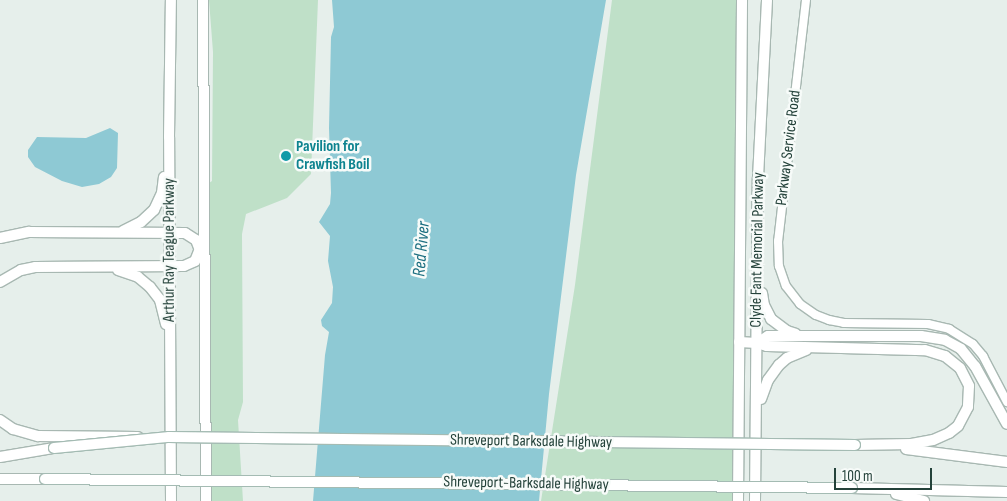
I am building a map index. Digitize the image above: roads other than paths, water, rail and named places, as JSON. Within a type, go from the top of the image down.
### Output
[{"type":"main road","name":"Arthur Ray Teague Parkway","points":[[171,0],[169,137],[171,501]]},
{"type":"main road","name":"Arthur Ray Teague Parkway","points":[[203,0],[206,501]]},
{"type":"main road","name":"Clyde Fant Memorial Parkway","points":[[738,501],[742,0]]},
{"type":"main road","name":"Clyde Fant Memorial Parkway","points":[[755,501],[757,430],[756,266],[767,0]]},
{"type":"main road","points":[[118,233],[141,222],[157,206],[163,187],[169,137]]},
{"type":"main road","points":[[0,238],[29,232],[170,233],[191,235],[196,240],[204,266]]},
{"type":"main road","points":[[0,282],[21,270],[35,267],[97,268],[190,265],[197,258],[204,235]]},
{"type":"main road","points":[[756,266],[764,305],[770,319],[787,331],[804,336]]},
{"type":"main road","points":[[97,268],[133,274],[150,287],[161,305],[170,345]]},
{"type":"main road","points":[[757,343],[768,336],[921,336],[945,340],[961,349],[975,366],[1007,424]]},
{"type":"main road","points":[[739,342],[757,343],[767,346],[930,351],[953,361],[965,376],[969,396],[968,407],[958,426],[949,433],[933,440],[910,444],[855,445]]},
{"type":"main road","points":[[757,430],[762,395],[768,380],[787,358],[813,348]]},
{"type":"main road","points":[[0,420],[13,428],[27,433],[52,437],[169,437]]},
{"type":"main road","name":"Shreveport Barksdale Highway","points":[[0,457],[54,448],[169,437],[855,445],[927,451],[1007,462]]},
{"type":"main road","points":[[0,479],[40,479]]},
{"type":"main road","points":[[0,484],[40,479]]},
{"type":"main road","name":"Shreveport-Barksdale Highway","points":[[40,479],[852,488],[1007,492]]},
{"type":"main road","points":[[852,488],[906,495],[924,501]]},
{"type":"street","name":"Parkway Service Road","points":[[806,0],[778,241],[779,266],[791,293],[808,310],[837,322],[928,324],[949,329],[973,344],[983,356],[1007,402]]},
{"type":"water","name":"Red River","points":[[332,0],[606,0],[576,175],[549,394],[539,501],[313,501],[325,355],[329,332],[322,326],[321,320],[332,303],[333,287],[328,261],[330,236],[319,222],[330,204],[331,193],[329,128],[331,37],[334,27]]},
{"type":"water","points":[[110,128],[118,133],[117,168],[111,177],[99,184],[82,187],[62,181],[35,167],[28,157],[28,150],[37,137],[86,138]]},
{"type":"place","name":"Pavilion for Crawfish Boil","points":[[286,156]]}]
